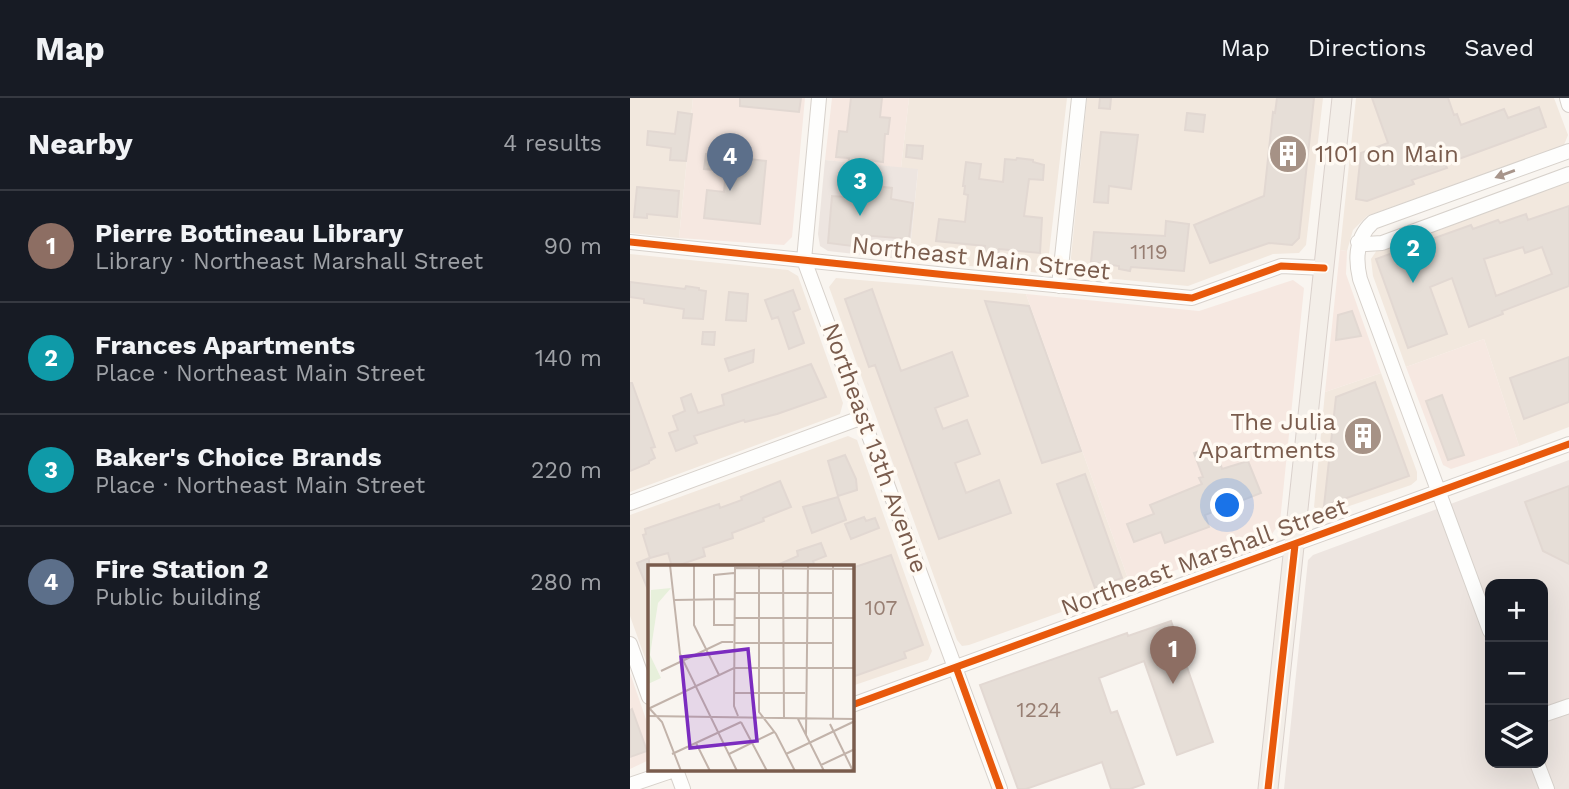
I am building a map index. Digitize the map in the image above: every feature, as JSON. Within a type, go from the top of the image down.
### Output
[{"type":"main road","points":[[1268,789],[1342,98]]},
{"type":"street","name":"Northeast 13th Avenue","points":[[819,98],[804,260],[1000,789]]},
{"type":"street","points":[[1059,286],[1079,98]]},
{"type":"street","points":[[1567,98],[1569,104]]},
{"type":"street","points":[[1485,618],[1360,279],[1357,266],[1358,242],[1363,230],[1373,222],[1569,151]]},
{"type":"street","points":[[1358,242],[1382,243],[1569,174]]},
{"type":"street","name":"Northeast Main Street","points":[[630,242],[1192,298],[1281,266],[1324,268]]},
{"type":"street","points":[[630,503],[863,417]]},
{"type":"street","name":"Northeast Marshall Street","points":[[854,704],[1569,444]]},
{"type":"street","points":[[630,644],[648,694]]},
{"type":"street","points":[[1548,713],[1569,706]]},
{"type":"street","points":[[1539,768],[1547,789]]},
{"type":"street","points":[[630,785],[669,772]]},
{"type":"street","points":[[676,772],[683,789]]},
{"type":"shaded area","points":[[630,98],[693,98],[679,238],[630,233]]},
{"type":"shaded area","points":[[693,98],[805,98],[792,237],[784,245],[679,238]]},
{"type":"shaded area","points":[[832,98],[909,98],[901,168],[825,160]]},
{"type":"shaded area","points":[[909,98],[1067,98],[1047,271],[1040,273],[909,260],[918,170],[901,168]]},
{"type":"shaded area","points":[[1087,98],[1323,98],[1306,245],[1299,253],[1273,254],[1188,286],[1073,275],[1070,267]]},
{"type":"shaded area","points":[[1356,98],[1554,98],[1568,135],[1564,145],[1367,216],[1353,230],[1347,251],[1340,250]]},
{"type":"shaded area","points":[[825,160],[918,169],[909,260],[828,251],[820,246],[818,234]]},
{"type":"shaded area","points":[[1569,180],[1569,427],[1519,446],[1484,339],[1406,367],[1373,276],[1371,259],[1377,250]]},
{"type":"shaded area","points":[[1340,250],[1347,251],[1346,274],[1381,373],[1325,392]]},
{"type":"shaded area","points":[[630,254],[788,270],[798,276],[843,403],[840,414],[630,492]]},
{"type":"shaded area","points":[[836,278],[1026,294],[1131,587],[962,646],[957,640],[829,287]]},
{"type":"shaded area","points":[[1293,280],[1304,288],[1280,522],[1272,534],[1131,587],[1026,294],[1199,311]]},
{"type":"shaded area","points":[[1484,339],[1519,446],[1451,469],[1443,465],[1406,367]]},
{"type":"shaded area","name":"The Julia Apartments","points":[[1381,373],[1417,472],[1417,480],[1411,485],[1323,515],[1314,507],[1325,392]]},
{"type":"shaded area","points":[[848,436],[857,440],[932,651],[928,660],[854,685],[854,565],[648,565],[648,666],[630,616],[630,515]]},
{"type":"shaded area","points":[[1569,460],[1569,789],[1284,789],[1308,560],[1313,555]]},
{"type":"shaded area","points":[[630,673],[648,725],[648,760],[630,769]]},
{"type":"building","points":[[740,98],[801,98],[799,112],[740,106]]},
{"type":"building","points":[[851,98],[882,98],[880,117],[890,118],[888,134],[885,134],[883,162],[869,160],[866,185],[892,188],[891,199],[913,203],[909,239],[861,235],[860,247],[828,243],[832,196],[845,197],[849,158],[836,157],[839,131],[847,132]]},
{"type":"building","points":[[1100,98],[1111,98],[1110,109],[1099,108]]},
{"type":"building","name":"1101 on Main","points":[[1277,98],[1314,98],[1299,238],[1292,245],[1269,243],[1210,263],[1194,225],[1264,196],[1273,112],[1275,113]]},
{"type":"building","points":[[1372,98],[1448,98],[1461,125],[1504,109],[1508,118],[1539,107],[1546,127],[1445,164],[1447,168],[1412,180],[1414,184],[1367,201],[1356,199],[1361,153],[1388,143]]},
{"type":"building","points":[[678,112],[692,114],[686,161],[670,160],[671,148],[647,145],[648,131],[675,134]]},
{"type":"building","points":[[1187,113],[1205,115],[1203,132],[1185,130]]},
{"type":"building","points":[[1101,132],[1138,135],[1131,189],[1109,186],[1108,203],[1094,202]]},
{"type":"building","points":[[907,145],[923,146],[922,159],[906,157]]},
{"type":"building","points":[[706,154],[766,161],[760,224],[704,218],[707,190],[724,192],[726,171],[704,169]]},
{"type":"building","points":[[1017,158],[1044,165],[1043,180],[1029,179],[1024,216],[1042,218],[1040,253],[999,249],[998,259],[983,258],[985,246],[936,241],[939,219],[965,222],[968,195],[964,194],[963,186],[966,162],[981,164],[979,179],[1003,182],[1005,159]]},
{"type":"building","points":[[637,187],[679,191],[677,217],[647,214],[647,218],[634,217]]},
{"type":"building","points":[[1569,206],[1569,286],[1502,311],[1503,314],[1469,327],[1452,278],[1430,287],[1447,334],[1408,348],[1376,259],[1471,225],[1473,229],[1526,214],[1528,220]],"holes":[[[1523,247],[1525,253],[1542,247],[1552,274],[1496,296],[1484,259]]]},
{"type":"building","points":[[1166,221],[1189,224],[1184,271],[1131,267],[1130,271],[1119,269],[1119,266],[1091,262],[1094,232],[1165,236]]},
{"type":"building","points":[[630,282],[685,289],[686,286],[706,291],[703,319],[683,318],[684,309],[644,303],[644,299],[630,297]]},
{"type":"building","points":[[872,289],[901,371],[952,352],[968,396],[935,408],[943,429],[967,420],[980,454],[955,463],[966,493],[999,480],[1011,513],[939,539],[875,365],[869,367],[845,299]]},
{"type":"building","points":[[793,290],[800,309],[793,312],[804,343],[789,349],[778,317],[772,319],[765,300]]},
{"type":"building","points":[[729,292],[748,294],[746,321],[726,320]]},
{"type":"building","points":[[985,301],[1029,306],[1081,451],[1042,463]]},
{"type":"building","points":[[1352,311],[1361,336],[1336,340],[1338,315]]},
{"type":"building","points":[[703,332],[715,332],[714,345],[702,344]]},
{"type":"building","points":[[754,350],[753,362],[729,371],[725,359]]},
{"type":"building","points":[[1569,357],[1569,402],[1524,419],[1510,378]]},
{"type":"building","points":[[811,364],[826,397],[777,414],[745,422],[744,420],[694,436],[697,443],[676,451],[669,433],[678,430],[673,416],[685,411],[681,398],[691,394],[698,413],[724,405],[722,395]]},
{"type":"building","name":"The Julia Apartments","points":[[1375,382],[1409,476],[1324,506],[1336,397]]},
{"type":"building","points":[[630,383],[655,447],[651,448],[655,458],[630,471]]},
{"type":"building","points":[[1442,395],[1464,455],[1448,460],[1426,401]]},
{"type":"building","points":[[1209,447],[1211,455],[1214,454],[1216,460],[1219,459],[1222,469],[1248,461],[1261,493],[1205,515],[1209,527],[1165,543],[1161,532],[1134,542],[1127,524],[1154,514],[1150,505],[1202,484],[1199,478],[1203,477],[1194,453]]},
{"type":"building","points":[[845,455],[856,479],[857,490],[838,496],[828,461]]},
{"type":"building","points":[[1085,474],[1122,578],[1095,588],[1057,484]]},
{"type":"building","points":[[780,481],[791,507],[732,533],[733,538],[703,548],[705,556],[682,565],[671,565],[668,553],[650,558],[643,535],[646,534],[645,529],[719,504],[720,508],[742,500],[741,497]]},
{"type":"building","points":[[1569,486],[1569,564],[1543,551],[1525,502]]},
{"type":"building","points":[[838,497],[846,520],[812,533],[803,507]]},
{"type":"building","points":[[864,517],[866,521],[875,518],[879,528],[851,539],[845,524]]},
{"type":"building","points":[[821,543],[826,556],[813,561],[814,565],[778,565],[798,556],[797,551]]},
{"type":"building","points":[[891,555],[923,645],[904,652],[906,658],[854,676],[854,567]]},
{"type":"building","points":[[649,558],[648,590],[637,563]]},
{"type":"building","points":[[1171,621],[1213,742],[1177,755],[1144,661],[1099,678],[1111,713],[1117,711],[1144,784],[1130,789],[1111,789],[1102,762],[1026,789],[1018,789],[980,685],[1127,633],[1128,636]]},
{"type":"building","points":[[632,709],[647,751],[630,757],[630,710]]},
{"type":"cycle path","points":[[630,242],[1192,298],[1281,266],[1324,268]]},
{"type":"cycle path","points":[[854,704],[1569,444]]},
{"type":"cycle path","points":[[1268,789],[1295,545]]},
{"type":"cycle path","points":[[956,667],[1000,789]]},
{"type":"place","name":"1101 on Main","points":[[1288,154]]},
{"type":"place","name":"Fire Station 2","points":[[730,191]]},
{"type":"place","name":"Baker's Choice Brands","points":[[860,216]]},
{"type":"place","name":"Frances Apartments","points":[[1413,283]]},
{"type":"place","name":"The Julia Apartments","points":[[1363,436]]},
{"type":"place","name":"Pierre Bottineau Library","points":[[1173,684]]}]
